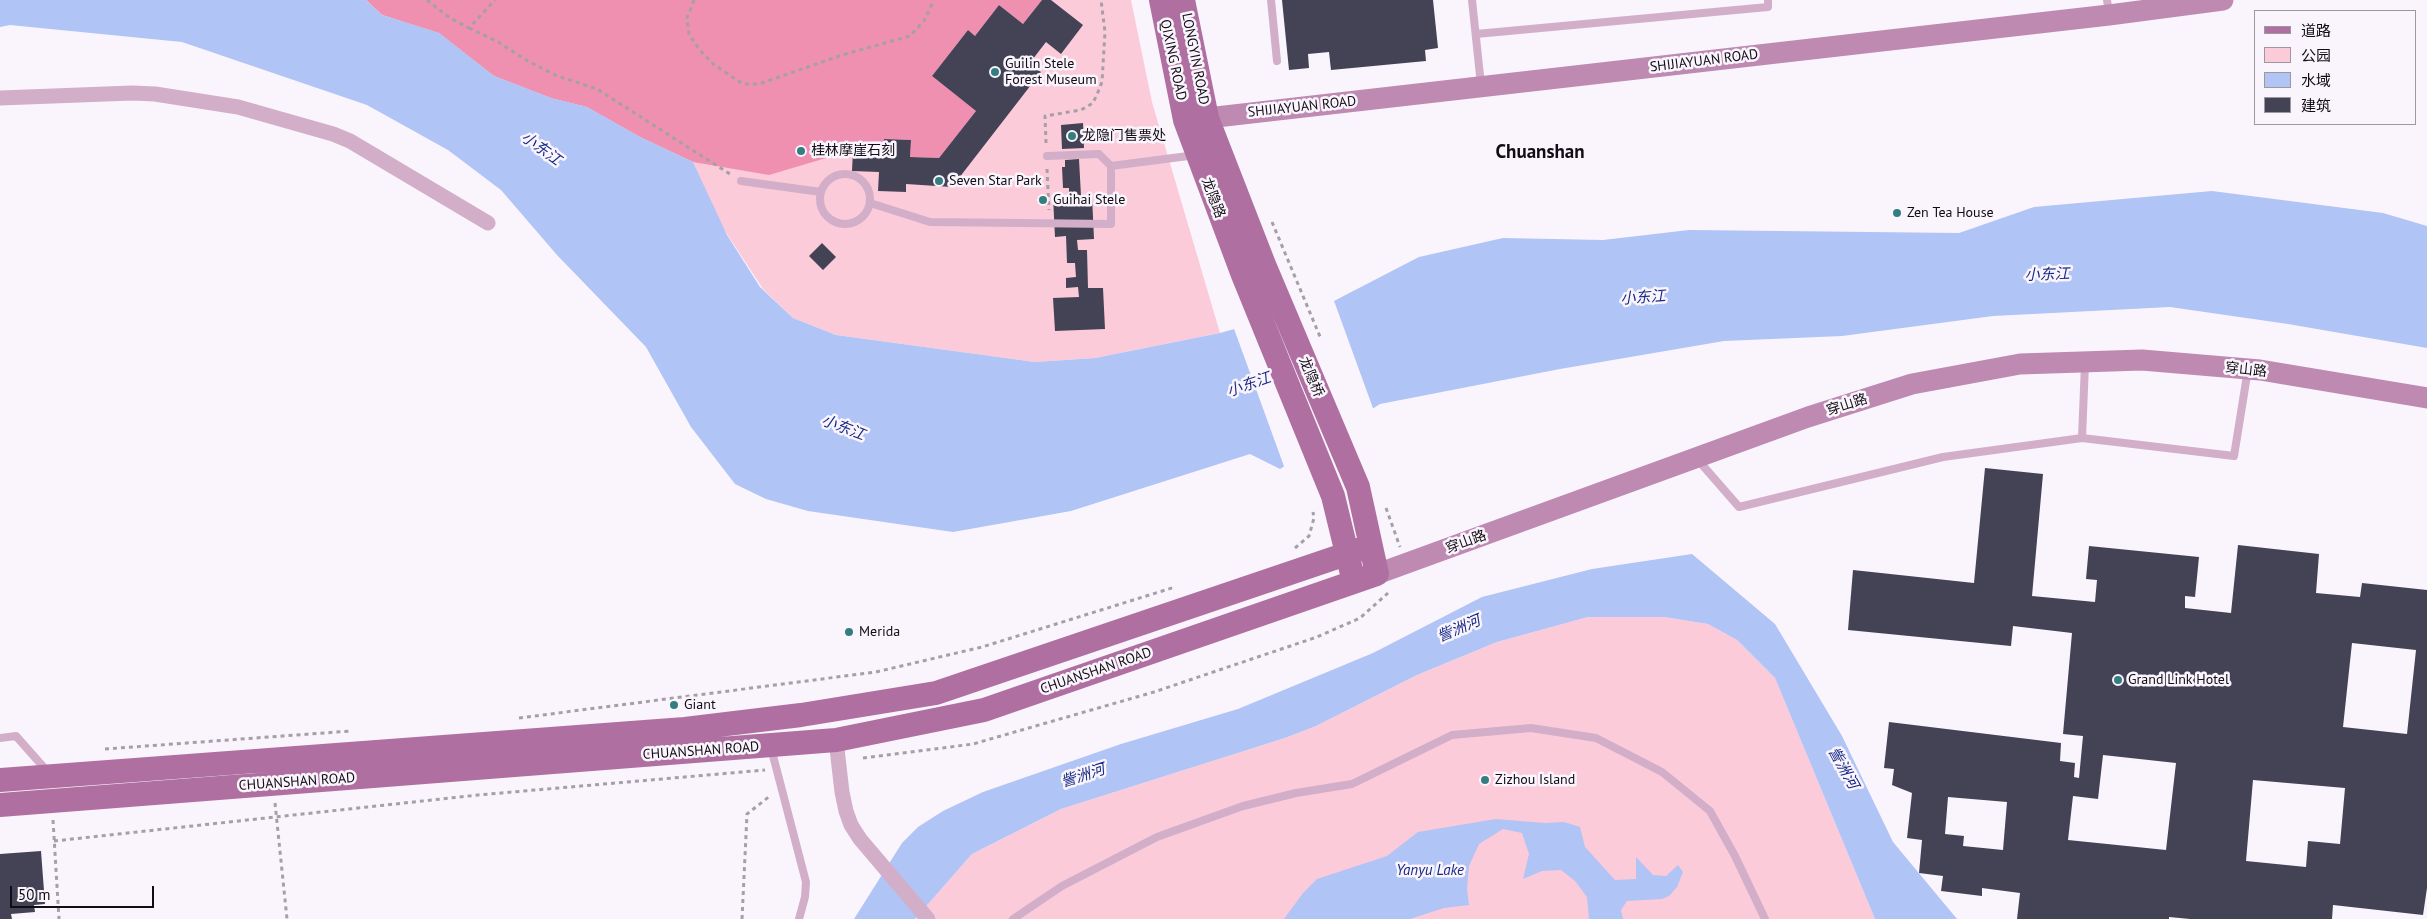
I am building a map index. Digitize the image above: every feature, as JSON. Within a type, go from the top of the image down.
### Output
[{"type":"main road","name":"QIXING ROAD","points":[[1160,0],[1196,119]]},
{"type":"main road","name":"LONGYIN ROAD","points":[[1183,0],[1196,119]]},
{"type":"main road","name":"SHIJIAYUAN ROAD","points":[[1196,119],[1482,87],[2108,8],[2223,0]]},
{"type":"main road","name":"龙隐路","points":[[1196,119],[1198,155],[1243,275]]},
{"type":"main road","name":"龙隐路","points":[[1196,119],[1265,267]]},
{"type":"main road","name":"龙隐桥","points":[[1265,267],[1358,487],[1370,546]]},
{"type":"main road","name":"龙隐桥","points":[[1243,275],[1334,496],[1347,556]]},
{"type":"main road","name":"穿山路","points":[[1377,574],[1808,417],[1912,384],[2020,364],[2142,360],[2248,369],[2427,398]]},
{"type":"main road","points":[[1370,546],[1377,574]]},
{"type":"main road","name":"CHUANSHAN ROAD","points":[[0,780],[684,729],[801,715],[936,693],[1347,556],[1370,546]]},
{"type":"main road","points":[[1347,556],[1354,581]]},
{"type":"main road","name":"CHUANSHAN ROAD","points":[[0,805],[836,740],[984,710],[1377,574]]},
{"type":"street","points":[[0,98],[132,93],[155,94],[238,107],[333,134],[350,141],[488,223]]},
{"type":"street","points":[[836,740],[846,811],[860,839],[927,919]]},
{"type":"lane","points":[[1271,0],[1277,62]]},
{"type":"lane","points":[[1472,0],[1482,87]]},
{"type":"lane","points":[[1476,34],[1768,7],[1768,0]]},
{"type":"lane","points":[[870,203],[930,222],[1112,224],[1111,166],[1100,154],[1047,156]]},
{"type":"lane","points":[[1111,166],[1198,155]]},
{"type":"lane","points":[[838,175],[854,175],[866,185],[870,193],[870,203],[864,215],[857,221],[841,224],[826,215],[820,200],[821,192],[830,178],[838,175]]},
{"type":"lane","points":[[741,181],[821,192]]},
{"type":"lane","points":[[2082,438],[2086,362]]},
{"type":"lane","points":[[1695,458],[1739,507],[1943,457],[2082,438],[2234,456],[2248,369]]},
{"type":"lane","points":[[1012,919],[1062,886],[1157,836],[1252,804],[1296,793],[1352,784],[1452,735],[1531,728],[1596,738],[1662,772],[1704,806],[1723,832],[1765,919]]},
{"type":"lane","points":[[0,738],[16,736],[51,775]]},
{"type":"lane","points":[[770,746],[806,882],[805,897],[799,919]]},
{"type":"path","points":[[427,0],[450,18],[498,42],[526,60],[555,74],[597,89],[741,181]]},
{"type":"path","points":[[469,28],[495,0]]},
{"type":"path","points":[[694,0],[687,18],[687,26],[699,49],[713,64],[743,84],[759,84],[842,55],[910,36],[924,22],[934,0]]},
{"type":"path","points":[[1049,223],[1045,116],[1082,110],[1093,103],[1102,82],[1105,32],[1102,0]]},
{"type":"path","points":[[1292,551],[1309,536],[1314,518],[1313,509]]},
{"type":"path","points":[[510,719],[876,672],[982,647],[1179,586]]},
{"type":"path","points":[[100,749],[352,730]]},
{"type":"path","points":[[273,784],[287,919]]},
{"type":"path","points":[[742,919],[747,814],[782,788]]},
{"type":"path","points":[[51,801],[59,919]]},
{"type":"green space","name":"Seven Star Park","points":[[366,0],[1131,0],[1152,102],[1220,333],[1095,358],[1035,362],[836,335],[793,318],[763,289],[721,225],[693,162],[640,137],[494,76]]},
{"type":"green space","name":"Zizhou Island","points":[[1588,617],[1664,617],[1708,624],[1737,640],[1775,678],[1875,919],[915,919],[972,854],[1061,809],[1285,738],[1316,726],[1417,675],[1497,642]]},
{"type":"shaded area","points":[[366,0],[1042,0],[1023,24],[999,5],[975,36],[968,30],[932,76],[976,111],[939,158],[910,157],[911,140],[884,139],[883,151],[853,150],[769,175],[693,162],[640,137],[587,107],[551,98],[494,76],[439,33],[382,15]]},
{"type":"water","name":"小东江","points":[[0,0],[366,0],[382,15],[439,33],[494,76],[551,98],[587,107],[640,137],[693,162],[727,235],[760,287],[793,318],[836,335],[1035,362],[1095,358],[1220,333],[1332,302],[1419,257],[1503,238],[1603,240],[1689,230],[1959,233],[2034,207],[2212,191],[2383,213],[2427,226],[2427,348],[2288,324],[2170,307],[1993,316],[1842,336],[1724,341],[1560,369],[1380,404],[1280,469],[1250,454],[1071,511],[953,532],[808,511],[766,499],[735,484],[691,427],[646,347],[557,255],[501,190],[448,150],[367,105],[182,42],[10,25],[0,27]]},
{"type":"water","name":"訾洲河","points":[[1692,554],[1775,624],[1842,736],[1893,842],[1957,919],[1875,919],[1775,678],[1737,640],[1708,624],[1664,617],[1588,617],[1497,642],[1417,675],[1316,726],[1285,738],[1061,809],[972,854],[915,919],[854,919],[902,843],[918,827],[943,811],[983,792],[1121,744],[1238,709],[1373,653],[1482,597],[1592,569]]},
{"type":"water","name":"Yanyu Lake","points":[[1496,819],[1545,823],[1564,822],[1580,827],[1585,847],[1615,880],[1636,879],[1636,857],[1653,875],[1666,876],[1678,865],[1683,872],[1677,887],[1669,896],[1662,899],[1627,901],[1621,910],[1623,919],[1589,919],[1587,897],[1575,881],[1561,870],[1542,871],[1523,879],[1529,854],[1522,833],[1503,829],[1479,844],[1469,866],[1467,889],[1469,905],[1444,908],[1410,919],[1284,919],[1303,893],[1317,879],[1387,856],[1418,832]]},
{"type":"pier","points":[[1333,298],[1374,411],[1285,469],[1233,326]]},
{"type":"building","points":[[1042,0],[1051,0],[1083,25],[1061,54],[1046,42],[1029,64],[1041,72],[952,187],[906,184],[906,192],[878,191],[879,172],[852,171],[853,150],[883,151],[884,139],[911,140],[910,157],[939,158],[976,111],[932,76],[968,30],[975,36],[999,5],[1023,24]]},
{"type":"building","points":[[1282,0],[1433,0],[1438,48],[1425,50],[1426,61],[1331,70],[1329,52],[1308,54],[1309,68],[1289,70]]},
{"type":"building","name":"龙隐门售票处","points":[[1083,123],[1084,148],[1062,149],[1061,125]]},
{"type":"building","points":[[1079,159],[1081,196],[1092,196],[1094,239],[1077,240],[1078,250],[1087,250],[1088,288],[1103,288],[1105,329],[1055,331],[1053,298],[1079,297],[1078,287],[1066,288],[1066,278],[1076,277],[1075,263],[1067,263],[1066,236],[1055,237],[1053,197],[1069,196],[1069,188],[1063,188],[1062,167],[1065,167],[1065,160]]},
{"type":"building","points":[[822,243],[836,257],[823,270],[809,256]]},
{"type":"building","points":[[1985,468],[2043,474],[2032,596],[2095,602],[2097,580],[2086,579],[2089,546],[2199,557],[2195,597],[2185,596],[2185,608],[2231,613],[2238,545],[2319,554],[2316,593],[2360,597],[2362,583],[2427,590],[2427,888],[2423,915],[2333,905],[2332,919],[2190,919],[2169,917],[2169,919],[2017,919],[2020,893],[1982,888],[1982,896],[1941,891],[1943,876],[1919,873],[1922,840],[1907,838],[1912,793],[1892,785],[1894,769],[1884,768],[1889,722],[2061,743],[2060,761],[2075,763],[2074,777],[2079,778],[2083,736],[2063,734],[2072,633],[2013,626],[2011,646],[1848,630],[1853,570],[1974,583]],"holes":[[[2352,643],[2416,650],[2407,734],[2343,727]],[[2103,755],[2176,763],[2166,850],[2068,840],[2073,796],[2098,799]],[[2253,780],[2345,788],[2340,844],[2308,841],[2306,867],[2246,861]],[[1948,797],[2007,802],[2003,850],[1963,846],[1964,836],[1945,834]]]},
{"type":"building","points":[[41,851],[45,904],[34,905],[35,912],[11,914],[12,919],[0,919],[0,854]]},
{"type":"place","name":"Guilin Stele Forest Museum","points":[[995,72]]},
{"type":"place","name":"龙隐门售票处","points":[[1072,136]]},
{"type":"place","name":"桂林摩崖石刻","points":[[801,151]]},
{"type":"place","name":"Seven Star Park","points":[[939,181]]},
{"type":"place","name":"Guihai Stele","points":[[1043,200]]},
{"type":"place","name":"Zen Tea House","points":[[1897,213]]},
{"type":"place","name":"Merida","points":[[849,632]]},
{"type":"place","name":"Grand Link Hotel","points":[[2118,680]]},
{"type":"place","name":"Giant","points":[[674,705]]},
{"type":"place","name":"Zizhou Island","points":[[1485,780]]},
{"type":"district","name":"Chuanshan","points":[[1540,153]]}]
